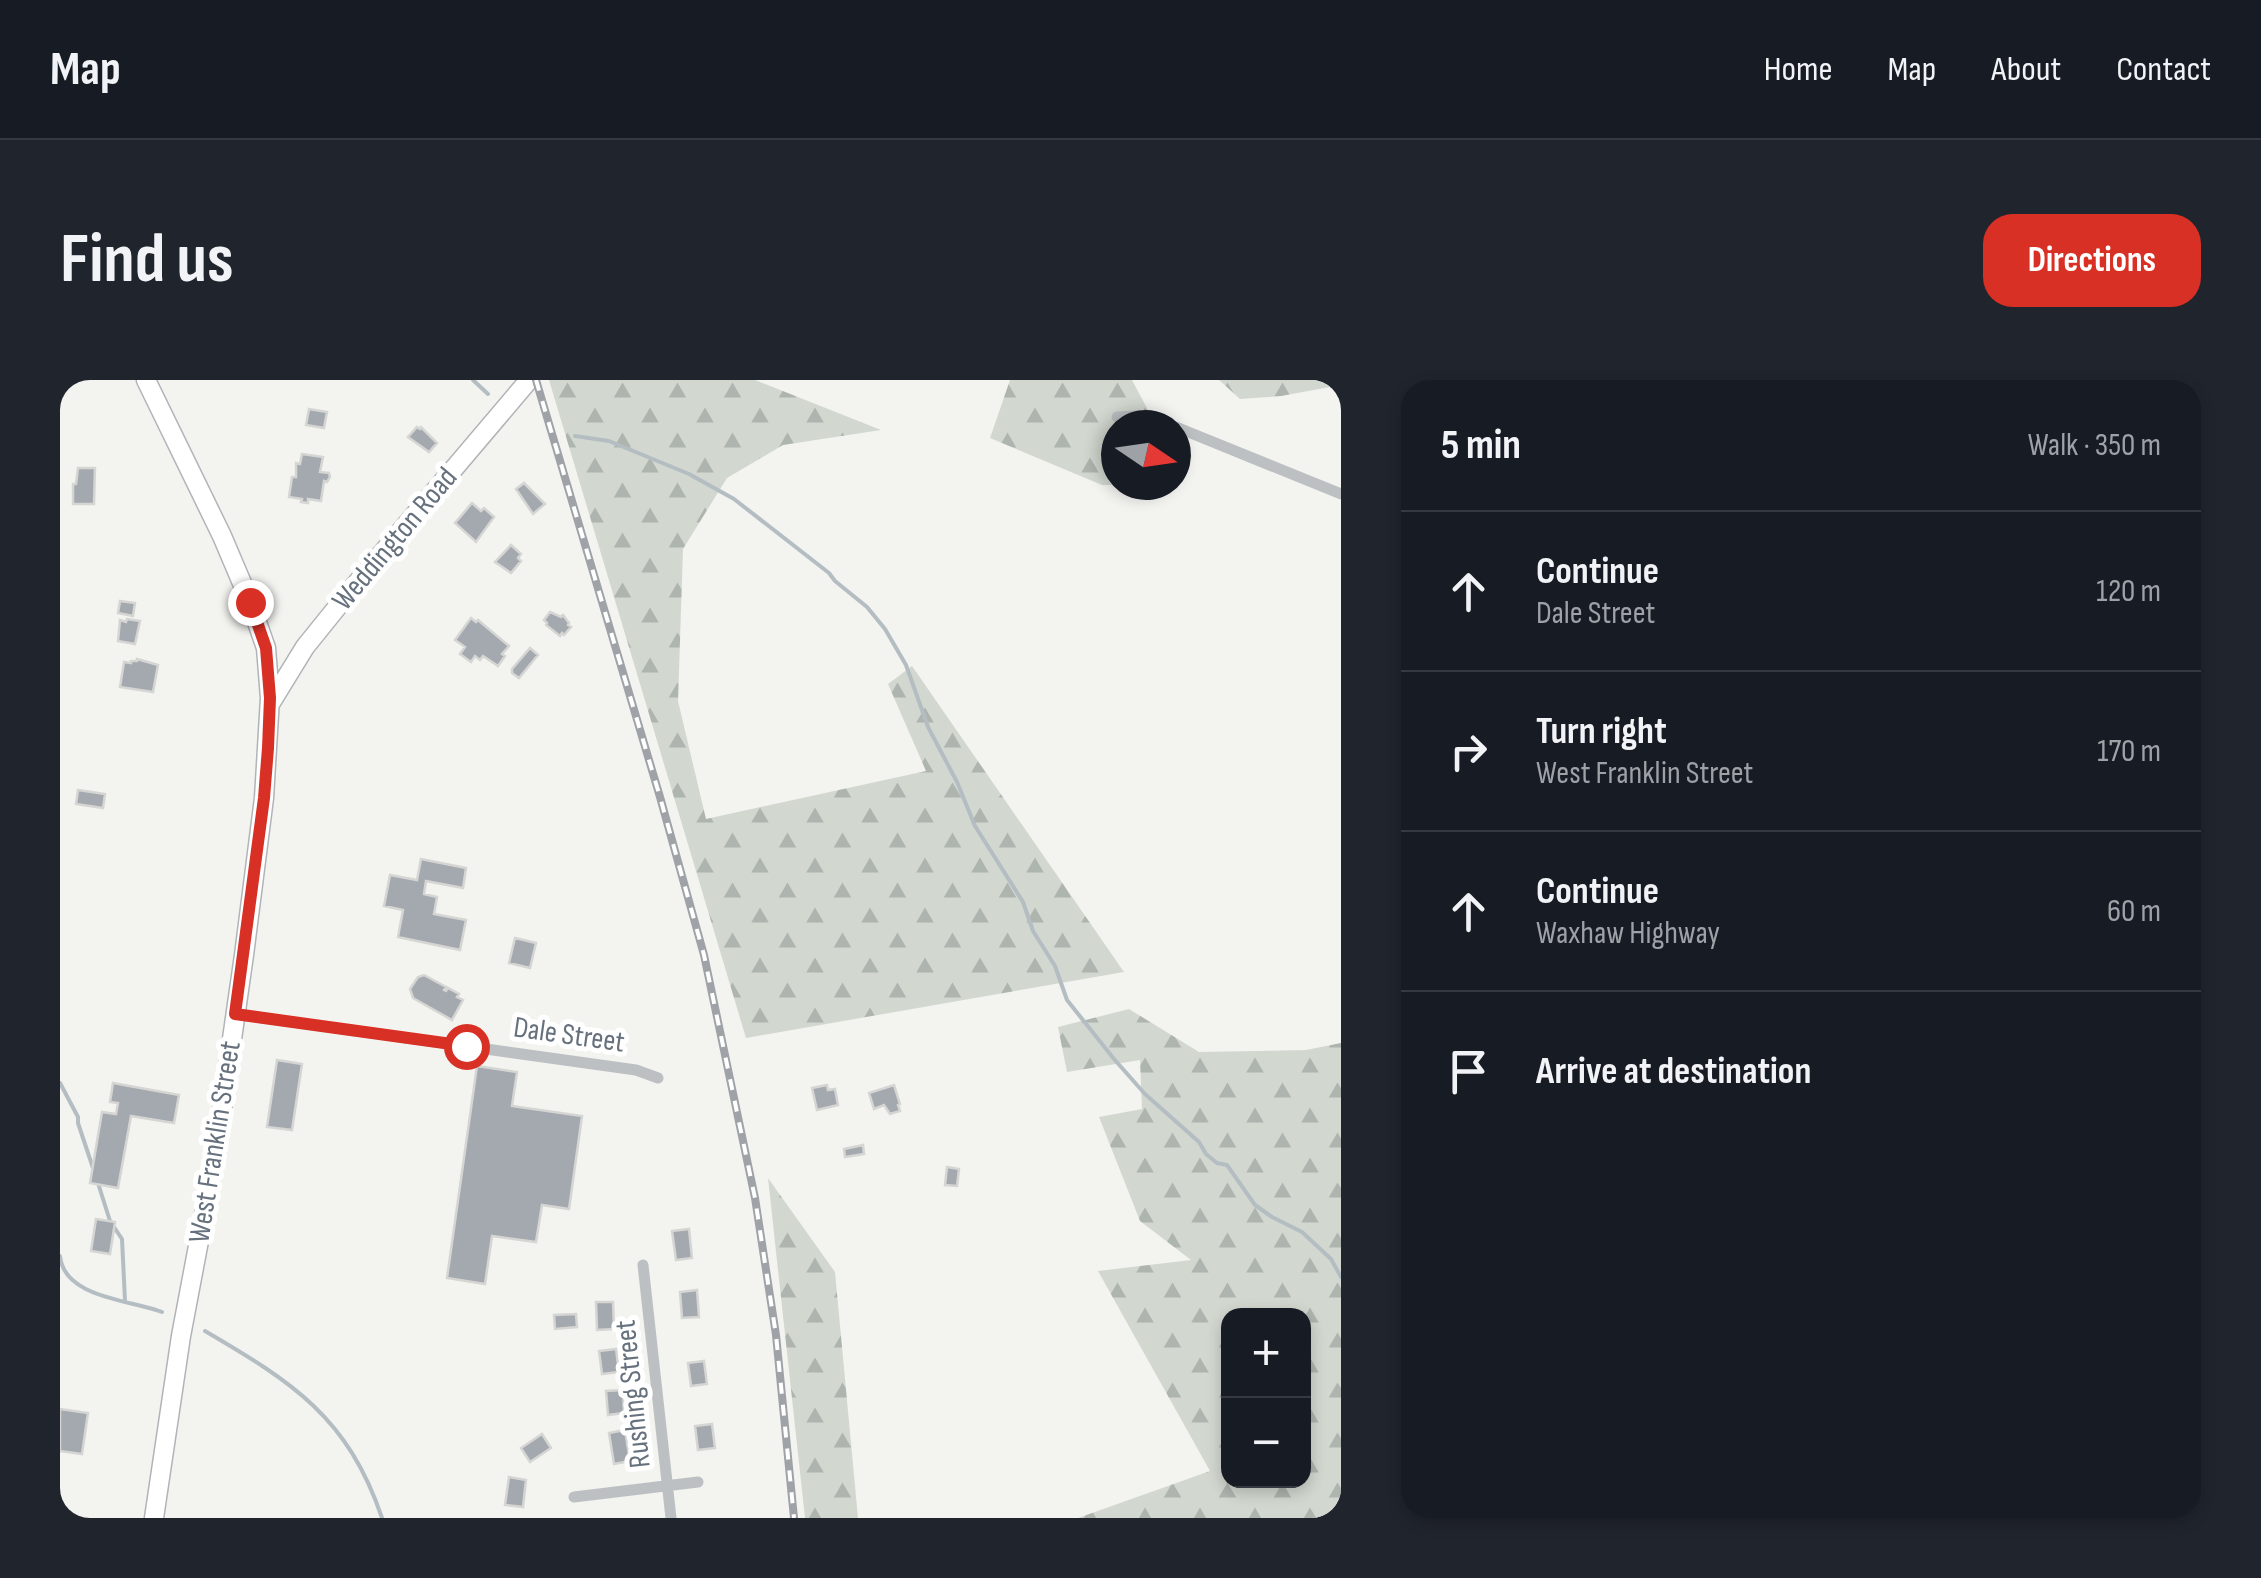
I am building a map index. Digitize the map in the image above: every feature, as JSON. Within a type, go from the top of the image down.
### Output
[{"type":"main road","name":"West Franklin Street","points":[[146,380],[250,602],[266,648],[270,704],[264,798],[216,1151],[181,1336],[154,1518]]},
{"type":"main road","name":"Weddington Road","points":[[270,704],[305,647],[350,590],[529,380]]},
{"type":"street","points":[[1191,433],[1341,494]]},
{"type":"street","name":"Dale Street","points":[[235,1014],[636,1070],[658,1078]]},
{"type":"street","name":"Rushing Street","points":[[643,1265],[671,1518]]},
{"type":"street","points":[[574,1497],[698,1482]]},
{"type":"green space","points":[[549,380],[755,380],[881,430],[783,445],[727,478],[683,549],[678,701],[706,819],[926,771],[888,684],[912,666],[1124,972],[746,1038]]},
{"type":"green space","points":[[1010,380],[1132,380],[1148,410],[1101,410],[1101,485],[990,438]]},
{"type":"green space","points":[[1219,380],[1341,380],[1341,385],[1240,399]]},
{"type":"green space","points":[[1129,1009],[1199,1052],[1306,1050],[1341,1043],[1341,1518],[1078,1518],[1210,1471],[1098,1271],[1191,1260],[1140,1221],[1099,1117],[1142,1109],[1140,1060],[1067,1072],[1058,1027]]},
{"type":"green space","points":[[768,1178],[835,1272],[858,1518],[805,1518]]},
{"type":"building","points":[[309,409],[327,412],[324,428],[306,425]]},
{"type":"building","points":[[417,427],[437,443],[429,452],[408,437]]},
{"type":"building","points":[[302,454],[323,457],[320,472],[329,473],[330,477],[324,481],[321,501],[308,499],[308,503],[289,497],[296,463],[300,464]]},
{"type":"building","points":[[78,468],[95,468],[94,504],[73,504]]},
{"type":"building","points":[[524,483],[545,504],[533,514],[516,489]]},
{"type":"building","points":[[472,503],[494,517],[476,542],[455,523]]},
{"type":"building","points":[[511,545],[521,554],[521,561],[511,573],[495,562]]},
{"type":"building","points":[[120,601],[135,603],[133,616],[118,613]]},
{"type":"building","points":[[550,612],[563,615],[569,623],[571,627],[564,635],[546,625],[544,620]]},
{"type":"building","points":[[471,618],[509,646],[498,666],[483,656],[480,660],[475,656],[471,662],[460,654],[465,647],[455,640]]},
{"type":"building","points":[[120,620],[140,621],[135,644],[118,641]]},
{"type":"building","points":[[530,648],[538,655],[519,678],[512,669]]},
{"type":"building","points":[[137,659],[158,665],[153,692],[120,687],[124,662]]},
{"type":"building","points":[[78,790],[105,794],[103,808],[76,804]]},
{"type":"building","points":[[421,859],[466,868],[463,888],[426,881],[424,894],[437,897],[434,914],[466,920],[460,950],[398,937],[403,910],[384,906],[390,875],[417,880]]},
{"type":"building","points":[[515,938],[536,943],[530,968],[509,963]]},
{"type":"building","points":[[424,975],[463,1000],[452,1020],[413,998],[410,989]]},
{"type":"building","points":[[277,1060],[302,1064],[292,1130],[267,1127]]},
{"type":"building","points":[[477,1066],[517,1072],[512,1106],[582,1116],[569,1209],[542,1205],[536,1242],[492,1236],[485,1284],[447,1278]]},
{"type":"building","points":[[113,1083],[179,1095],[174,1123],[131,1116],[118,1188],[90,1183],[102,1112],[116,1114],[118,1103],[110,1102]]},
{"type":"building","points":[[827,1085],[828,1090],[835,1089],[838,1105],[817,1110],[812,1088]]},
{"type":"building","points":[[894,1085],[900,1111],[890,1114],[884,1105],[874,1109],[869,1093]]},
{"type":"building","points":[[863,1145],[864,1154],[845,1157],[844,1149]]},
{"type":"building","points":[[947,1167],[959,1169],[957,1186],[945,1185]]},
{"type":"building","points":[[96,1219],[115,1222],[110,1254],[91,1251]]},
{"type":"building","points":[[689,1229],[692,1258],[676,1260],[672,1231]]},
{"type":"building","points":[[697,1290],[699,1317],[682,1318],[680,1292]]},
{"type":"building","points":[[596,1302],[613,1302],[614,1329],[597,1330]]},
{"type":"building","points":[[576,1314],[577,1327],[555,1329],[554,1315]]},
{"type":"building","points":[[616,1349],[619,1372],[602,1374],[599,1351]]},
{"type":"building","points":[[704,1361],[707,1384],[691,1386],[688,1363]]},
{"type":"building","points":[[623,1390],[624,1413],[608,1415],[606,1391]]},
{"type":"building","points":[[60,1409],[88,1413],[82,1454],[60,1451]]},
{"type":"building","points":[[712,1424],[715,1448],[698,1450],[695,1426]]},
{"type":"building","points":[[625,1430],[630,1461],[614,1464],[609,1433]]},
{"type":"building","points":[[542,1434],[551,1448],[530,1462],[521,1448]]},
{"type":"building","points":[[509,1477],[526,1480],[523,1507],[505,1505]]},
{"type":"waterway","points":[[473,380],[488,394]]},
{"type":"waterway","points":[[575,436],[609,441],[689,474],[734,499],[867,607],[906,665],[928,727],[975,826],[1023,902],[1067,1000],[1145,1094],[1199,1142],[1206,1154],[1227,1165],[1255,1205],[1302,1232],[1331,1259],[1341,1277]]},
{"type":"waterway","points":[[60,1083],[78,1117],[94,1171]]},
{"type":"waterway","points":[[97,1180],[110,1221],[122,1239],[125,1301]]},
{"type":"waterway","points":[[60,1256],[64,1270],[86,1289],[162,1312]]},
{"type":"waterway","points":[[205,1331],[290,1386],[334,1428],[352,1453],[382,1518]]},
{"type":"railway","points":[[536,380],[704,955],[755,1198],[776,1335],[794,1518]]},
{"type":"route","points":[[250,602],[266,648],[270,698],[264,798],[235,1014],[466,1046]]}]
